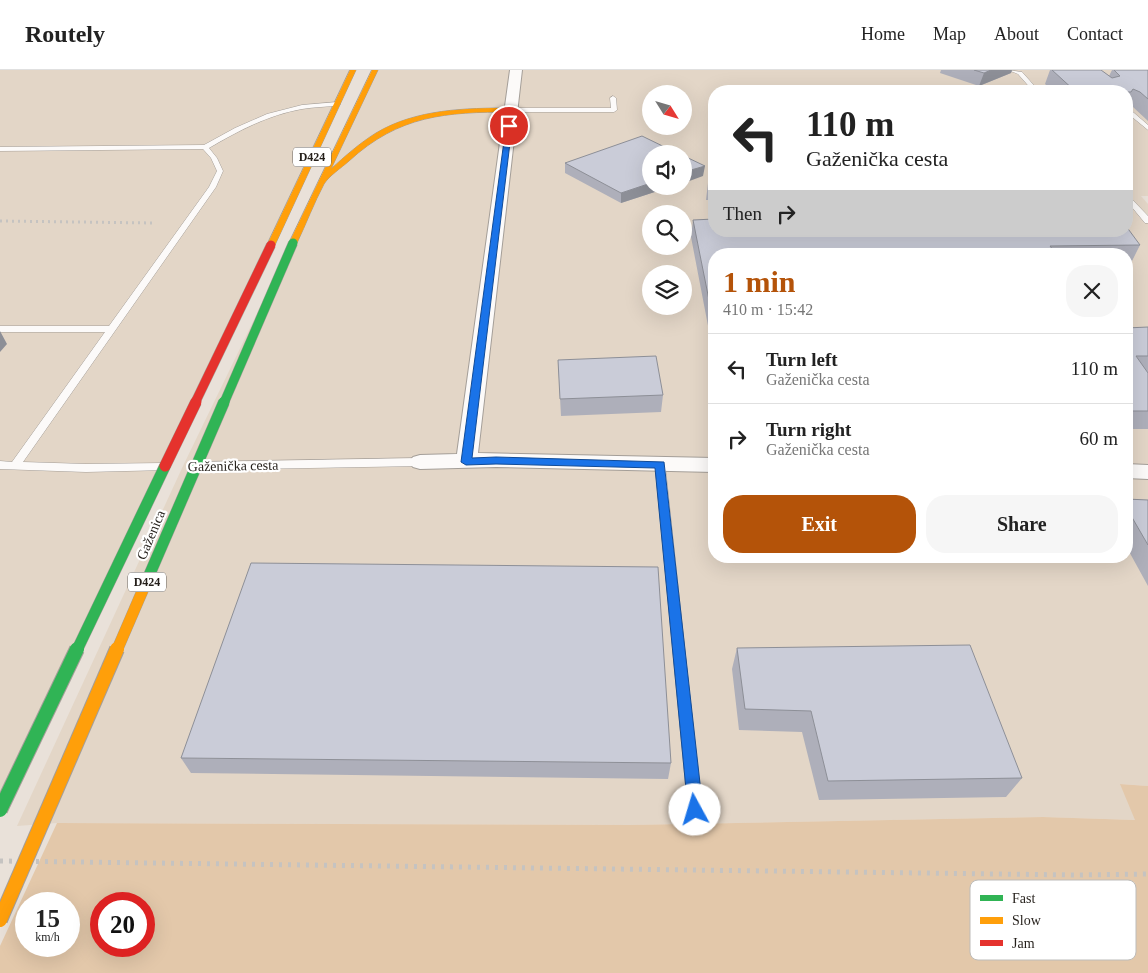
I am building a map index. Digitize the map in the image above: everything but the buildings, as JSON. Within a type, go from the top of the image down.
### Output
[{"type":"highway","name":"D424","points":[[338,104],[353,70]]},
{"type":"highway","name":"D424","points":[[324,180],[375,70]]},
{"type":"highway","name":"Gaženica","points":[[0,810],[338,104]]},
{"type":"highway","points":[[324,180],[364,143],[405,122],[444,112],[469,110],[510,118]]},
{"type":"highway","name":"Gaženica","points":[[0,920],[294,243],[324,180]]},
{"type":"street","points":[[466,462],[516,70]]},
{"type":"street","name":"Gaženička cesta","points":[[420,462],[496,460],[708,466]]},
{"type":"street","points":[[1133,472],[1148,472]]},
{"type":"lane","points":[[1011,70],[1020,73],[1031,85]]},
{"type":"lane","points":[[510,118],[614,110],[613,98]]},
{"type":"lane","points":[[0,149],[205,147],[248,124],[289,109],[315,104],[338,104]]},
{"type":"lane","points":[[1133,114],[1148,128]]},
{"type":"lane","points":[[15,465],[212,187],[220,171],[214,158],[205,147]]},
{"type":"lane","points":[[1133,203],[1148,221]]},
{"type":"lane","points":[[1133,210],[1139,210]]},
{"type":"lane","points":[[0,328],[111,329]]},
{"type":"lane","name":"Gaženička cesta","points":[[0,465],[86,468],[420,462]]},
{"type":"lane","points":[[660,465],[695,810]]},
{"type":"shaded area","points":[[0,70],[353,70],[0,808]]},
{"type":"shaded area","points":[[375,70],[1148,70],[1148,196],[1141,196],[1148,204],[1148,786],[1121,784],[1136,820],[1043,817],[630,825],[57,823],[17,826],[183,466]]},
{"type":"shaded area","points":[[1120,784],[1148,786],[1148,973],[0,973],[0,946],[15,914],[15,957],[80,957],[80,892],[25,892],[57,823],[630,825],[1043,817],[1135,820]]},
{"type":"railway","points":[[0,221],[155,223]]},
{"type":"railway","points":[[0,861],[1075,875],[1148,874]]},
{"type":"traffic: slow","points":[[271,245],[353,70]]},
{"type":"traffic: slow","points":[[293,243],[375,70]]},
{"type":"traffic: slow","points":[[324,180],[365,143],[380,133],[411,120],[460,111],[511,110]]},
{"type":"traffic: slow","points":[[0,920],[148,578]]},
{"type":"traffic: fast","points":[[148,578],[293,243]]},
{"type":"traffic: fast","points":[[0,810],[165,466]]},
{"type":"traffic: jam","points":[[165,466],[271,245]]},
{"type":"route","points":[[509,126],[466,462],[496,460],[660,465],[695,810]]}]
